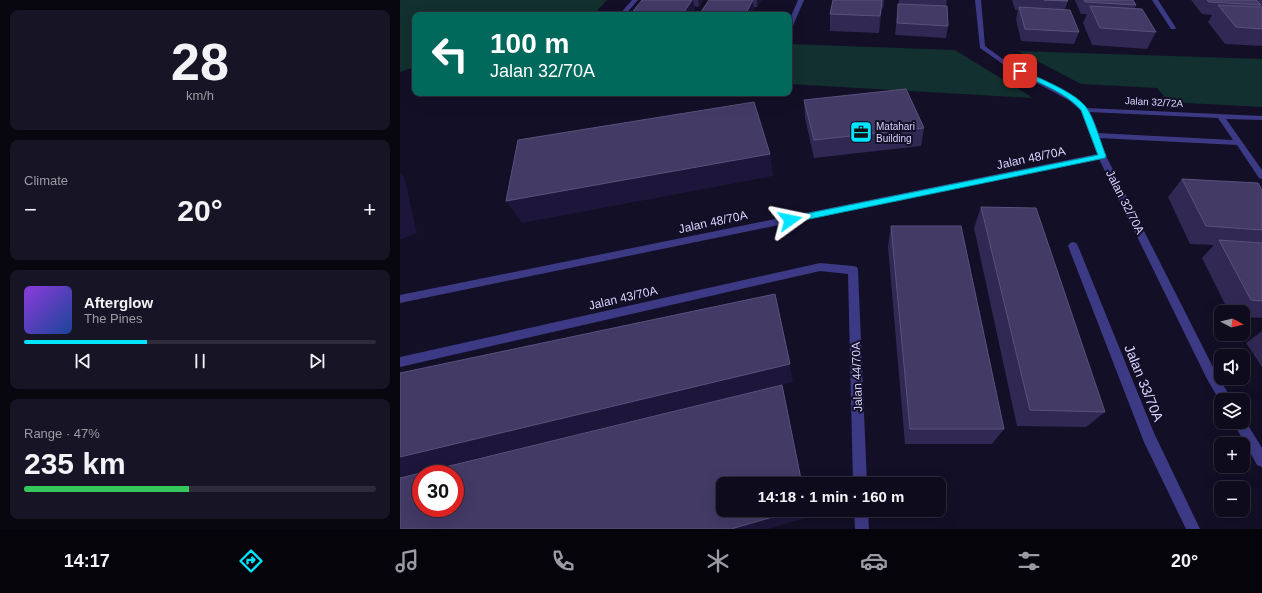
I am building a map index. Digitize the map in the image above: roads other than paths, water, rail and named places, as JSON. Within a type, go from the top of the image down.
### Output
[{"type":"street","points":[[625,12],[635,0]]},
{"type":"street","points":[[792,21],[801,0]]},
{"type":"street","name":"Jalan 32/70A","points":[[978,0],[982,47],[1009,66],[1065,94],[1078,103],[1084,110],[1102,156],[1222,393]]},
{"type":"street","points":[[1155,0],[1173,28]]},
{"type":"street","name":"Jalan 32/72A","points":[[1084,110],[1262,118]]},
{"type":"street","points":[[1222,117],[1262,176]]},
{"type":"street","points":[[1094,135],[1239,143]]},
{"type":"street","name":"Jalan 48/70A","points":[[400,299],[1102,156]]},
{"type":"street","name":"Jalan 33/70A","points":[[1073,246],[1149,437],[1193,529]]},
{"type":"street","name":"Jalan 43/70A","points":[[400,362],[820,267],[853,270]]},
{"type":"street","name":"Jalan 44/70A","points":[[853,270],[860,477]]},
{"type":"street","points":[[1243,429],[1262,460]]},
{"type":"street","points":[[861,517],[862,529]]},
{"type":"place","name":"Matahari Building","points":[[861,132]]}]
